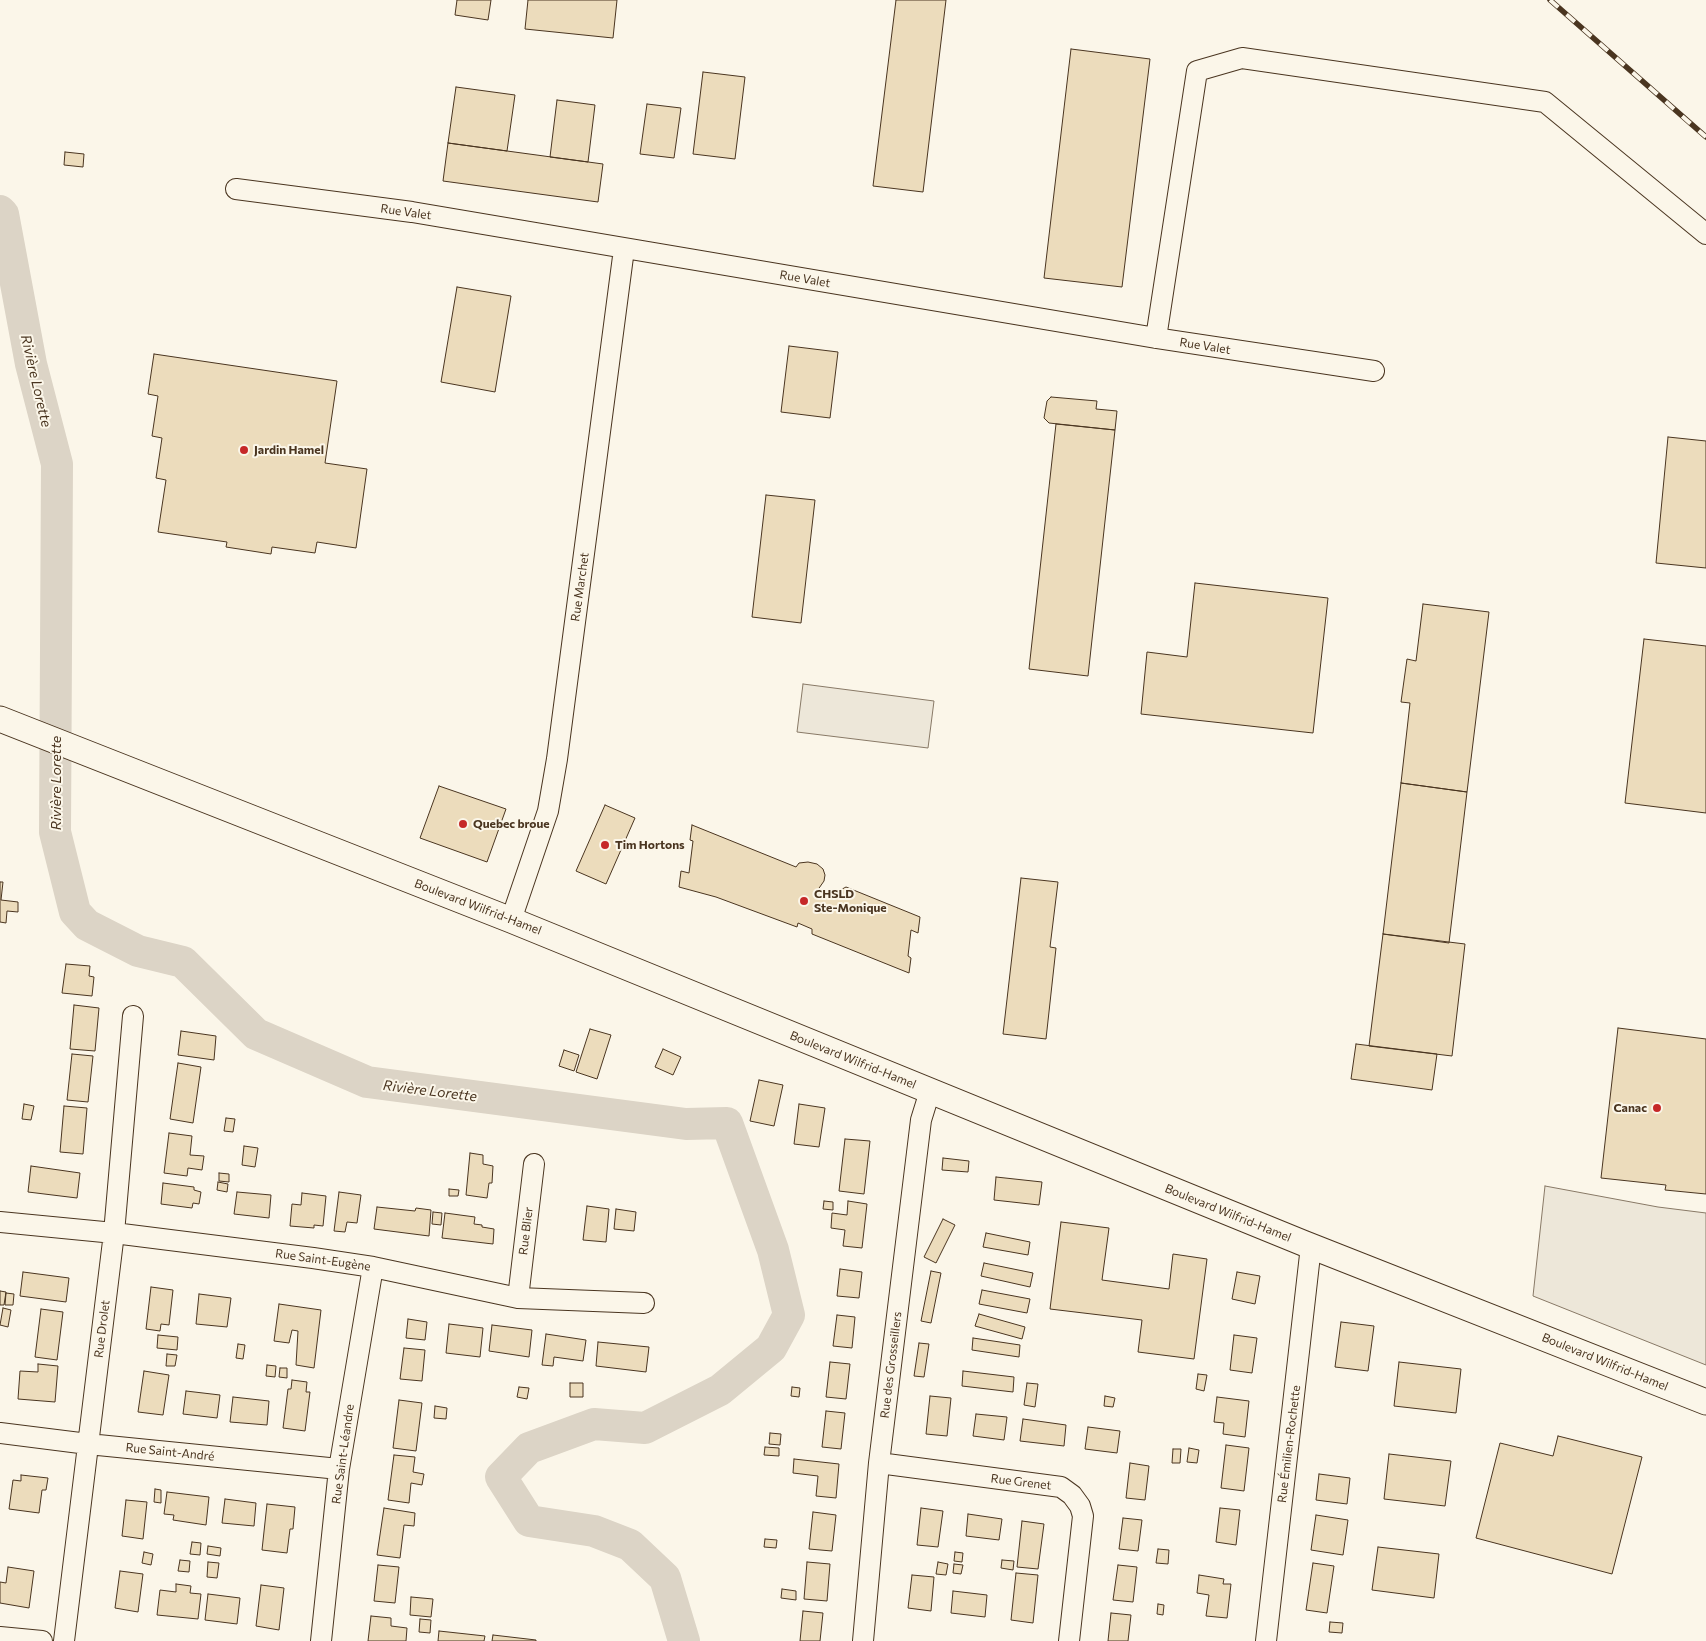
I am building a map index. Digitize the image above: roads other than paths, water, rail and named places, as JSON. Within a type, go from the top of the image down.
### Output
[{"type":"main road","name":"Boulevard Wilfrid-Hamel","points":[[6,722],[511,920],[1311,1246],[1706,1402]]},
{"type":"street","points":[[1156,338],[1197,71],[1242,58],[1545,102],[1706,234]]},
{"type":"street","name":"Rue Valet","points":[[236,189],[412,212],[1156,338],[1374,371]]},
{"type":"street","name":"Rue Marchet","points":[[511,920],[548,811],[557,759],[624,249]]},
{"type":"street","name":"Rue Drolet","points":[[64,1641],[114,1232],[134,1016]]},
{"type":"street","name":"Rue des Grosseillers","points":[[863,1641],[879,1464],[921,1120],[930,1091]]},
{"type":"street","name":"Rue Blier","points":[[518,1298],[534,1164]]},
{"type":"street","name":"Rue Saint-Eugène","points":[[0,1222],[114,1232],[313,1258],[373,1267],[518,1298],[644,1303]]},
{"type":"street","name":"Rue Émilien-Rochette","points":[[1266,1641],[1311,1246]]},
{"type":"street","name":"Rue Saint-Léandre","points":[[321,1641],[339,1469],[373,1267]]},
{"type":"street","name":"Rue Saint-André","points":[[0,1433],[88,1444],[339,1469]]},
{"type":"street","name":"Rue Grenet","points":[[879,1464],[1061,1487],[1072,1495],[1080,1506],[1083,1516],[1069,1641]]},
{"type":"street","points":[[0,1637],[42,1641]]},
{"type":"waterway","name":"Rivière Lorette","points":[[0,211],[3,214],[31,364],[57,464],[55,832],[75,912],[87,925],[138,951],[183,962],[256,1034],[367,1082],[686,1124],[727,1123],[773,1250],[789,1315],[771,1348],[720,1390],[645,1428],[594,1424],[529,1448],[501,1477],[529,1521],[594,1531],[630,1545],[665,1578],[684,1641]]},
{"type":"railway","points":[[1550,0],[1706,137]]},
{"type":"place","name":"Jardin Hamel","points":[[244,450]]},
{"type":"place","name":"Quebec broue","points":[[463,824]]},
{"type":"place","name":"Tim Hortons","points":[[605,845]]},
{"type":"place","name":"CHSLD Ste-Monique","points":[[804,901]]},
{"type":"place","name":"Canac","points":[[1657,1108]]}]
